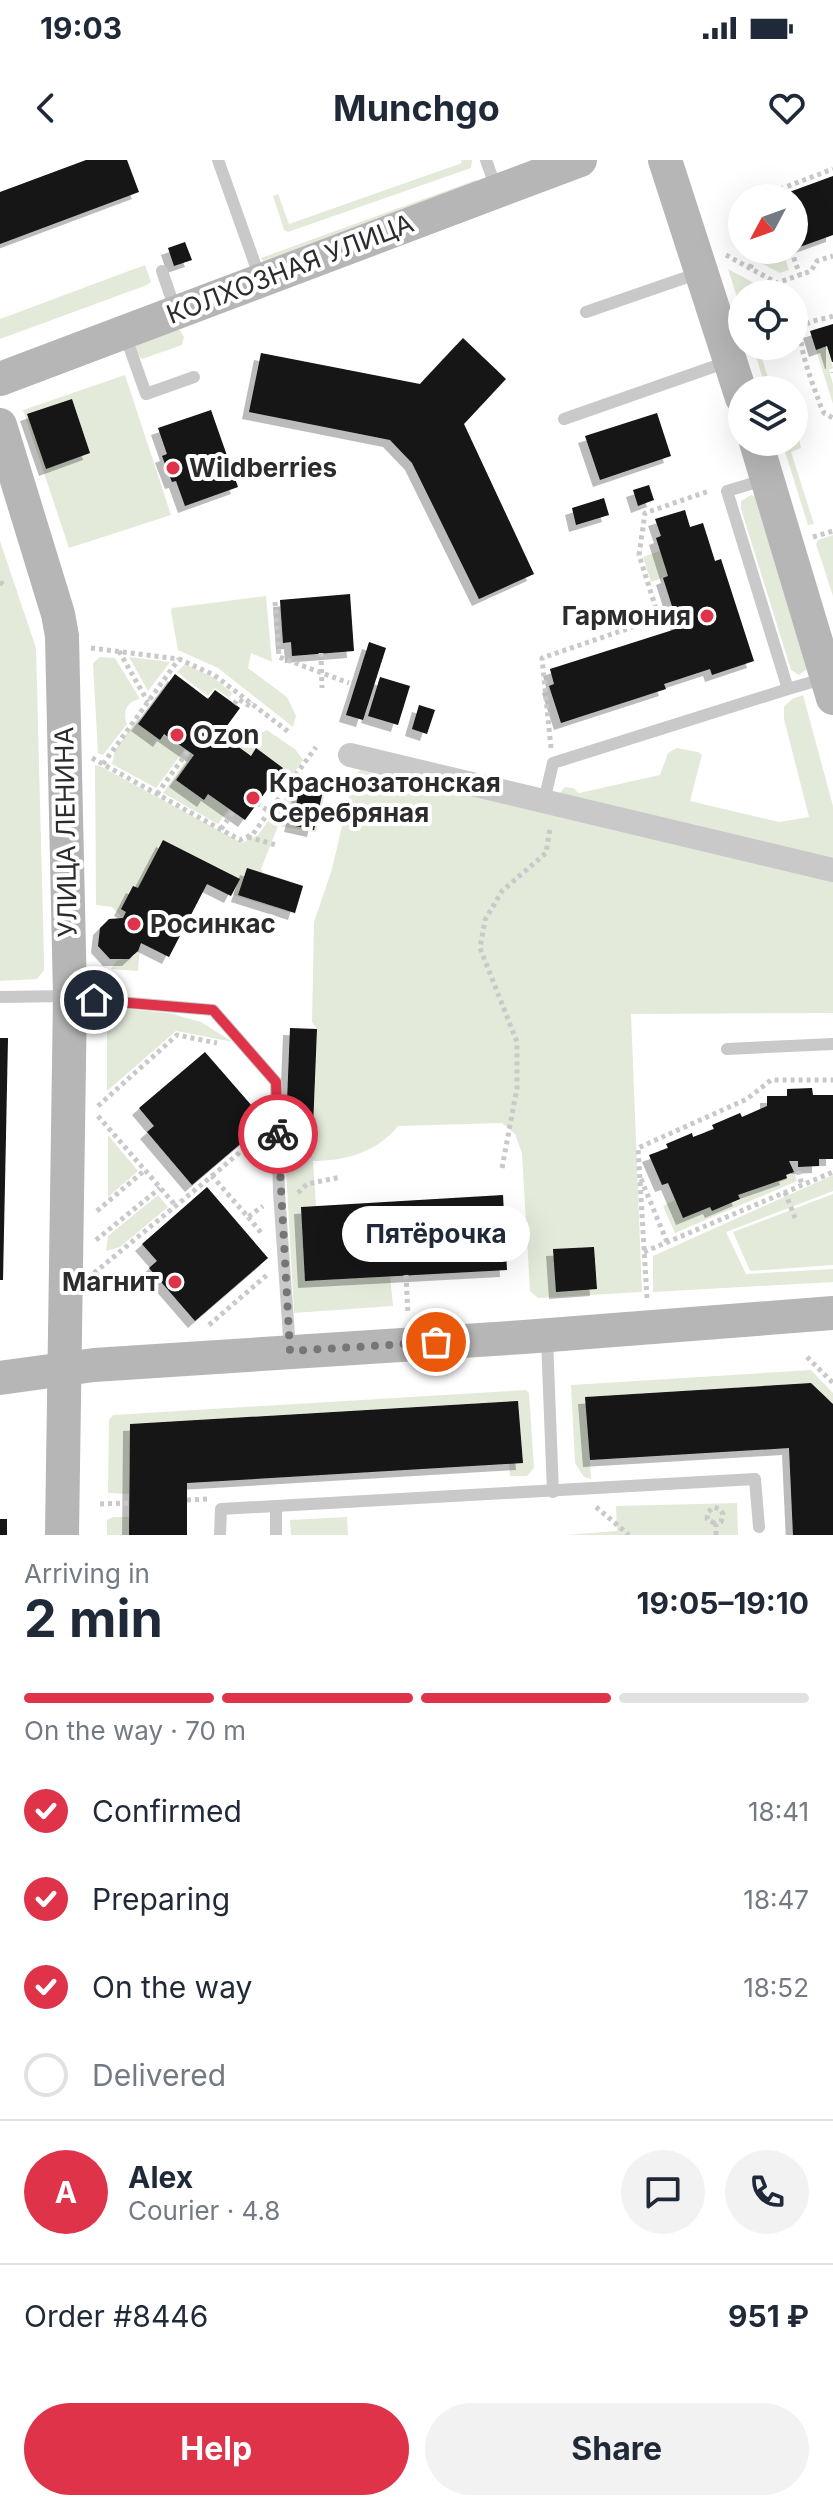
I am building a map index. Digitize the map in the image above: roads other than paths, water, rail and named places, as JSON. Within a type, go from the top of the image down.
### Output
[{"type":"street","name":"КОЛХОЗНАЯ УЛИЦА","points":[[0,379],[261,281],[492,176],[580,160]]},
{"type":"street","points":[[665,160],[710,262],[728,350]]},
{"type":"street","points":[[730,360],[735,376]]},
{"type":"street","name":"УЛИЦА ЛЕНИНА","points":[[0,425],[60,625],[70,997],[62,1535]]},
{"type":"street","points":[[760,456],[830,688]]},
{"type":"street","points":[[350,755],[833,870]]},
{"type":"street","points":[[0,1378],[94,1365],[547,1336],[833,1313]]},
{"type":"lane","points":[[218,160],[261,281]]},
{"type":"lane","points":[[586,312],[710,262]]},
{"type":"lane","points":[[162,271],[176,312]]},
{"type":"lane","points":[[124,332],[146,394],[194,377]]},
{"type":"lane","points":[[564,419],[730,360]]},
{"type":"lane","points":[[767,479],[727,491],[788,689]]},
{"type":"lane","points":[[548,802],[553,763],[788,689],[830,688]]},
{"type":"lane","points":[[0,997],[70,997],[213,1010],[276,1082],[279,1192],[290,1351]]},
{"type":"lane","points":[[727,1049],[833,1044]]},
{"type":"lane","points":[[547,1336],[553,1492]]},
{"type":"lane","points":[[220,1535],[221,1509],[755,1479],[759,1527]]},
{"type":"lane","points":[[276,1507],[276,1535]]},
{"type":"place","name":"Wildberries","points":[[173,468]]},
{"type":"place","name":"Гармония","points":[[707,616]]},
{"type":"place","name":"Ozon","points":[[177,735]]},
{"type":"place","name":"Краснозатонская Серебряная","points":[[253,798]]},
{"type":"place","name":"Росинкас","points":[[134,924]]},
{"type":"place","name":"Магнит","points":[[175,1282]]},
{"type":"place","name":"Пятёрочка","points":[[436,1342]]}]
